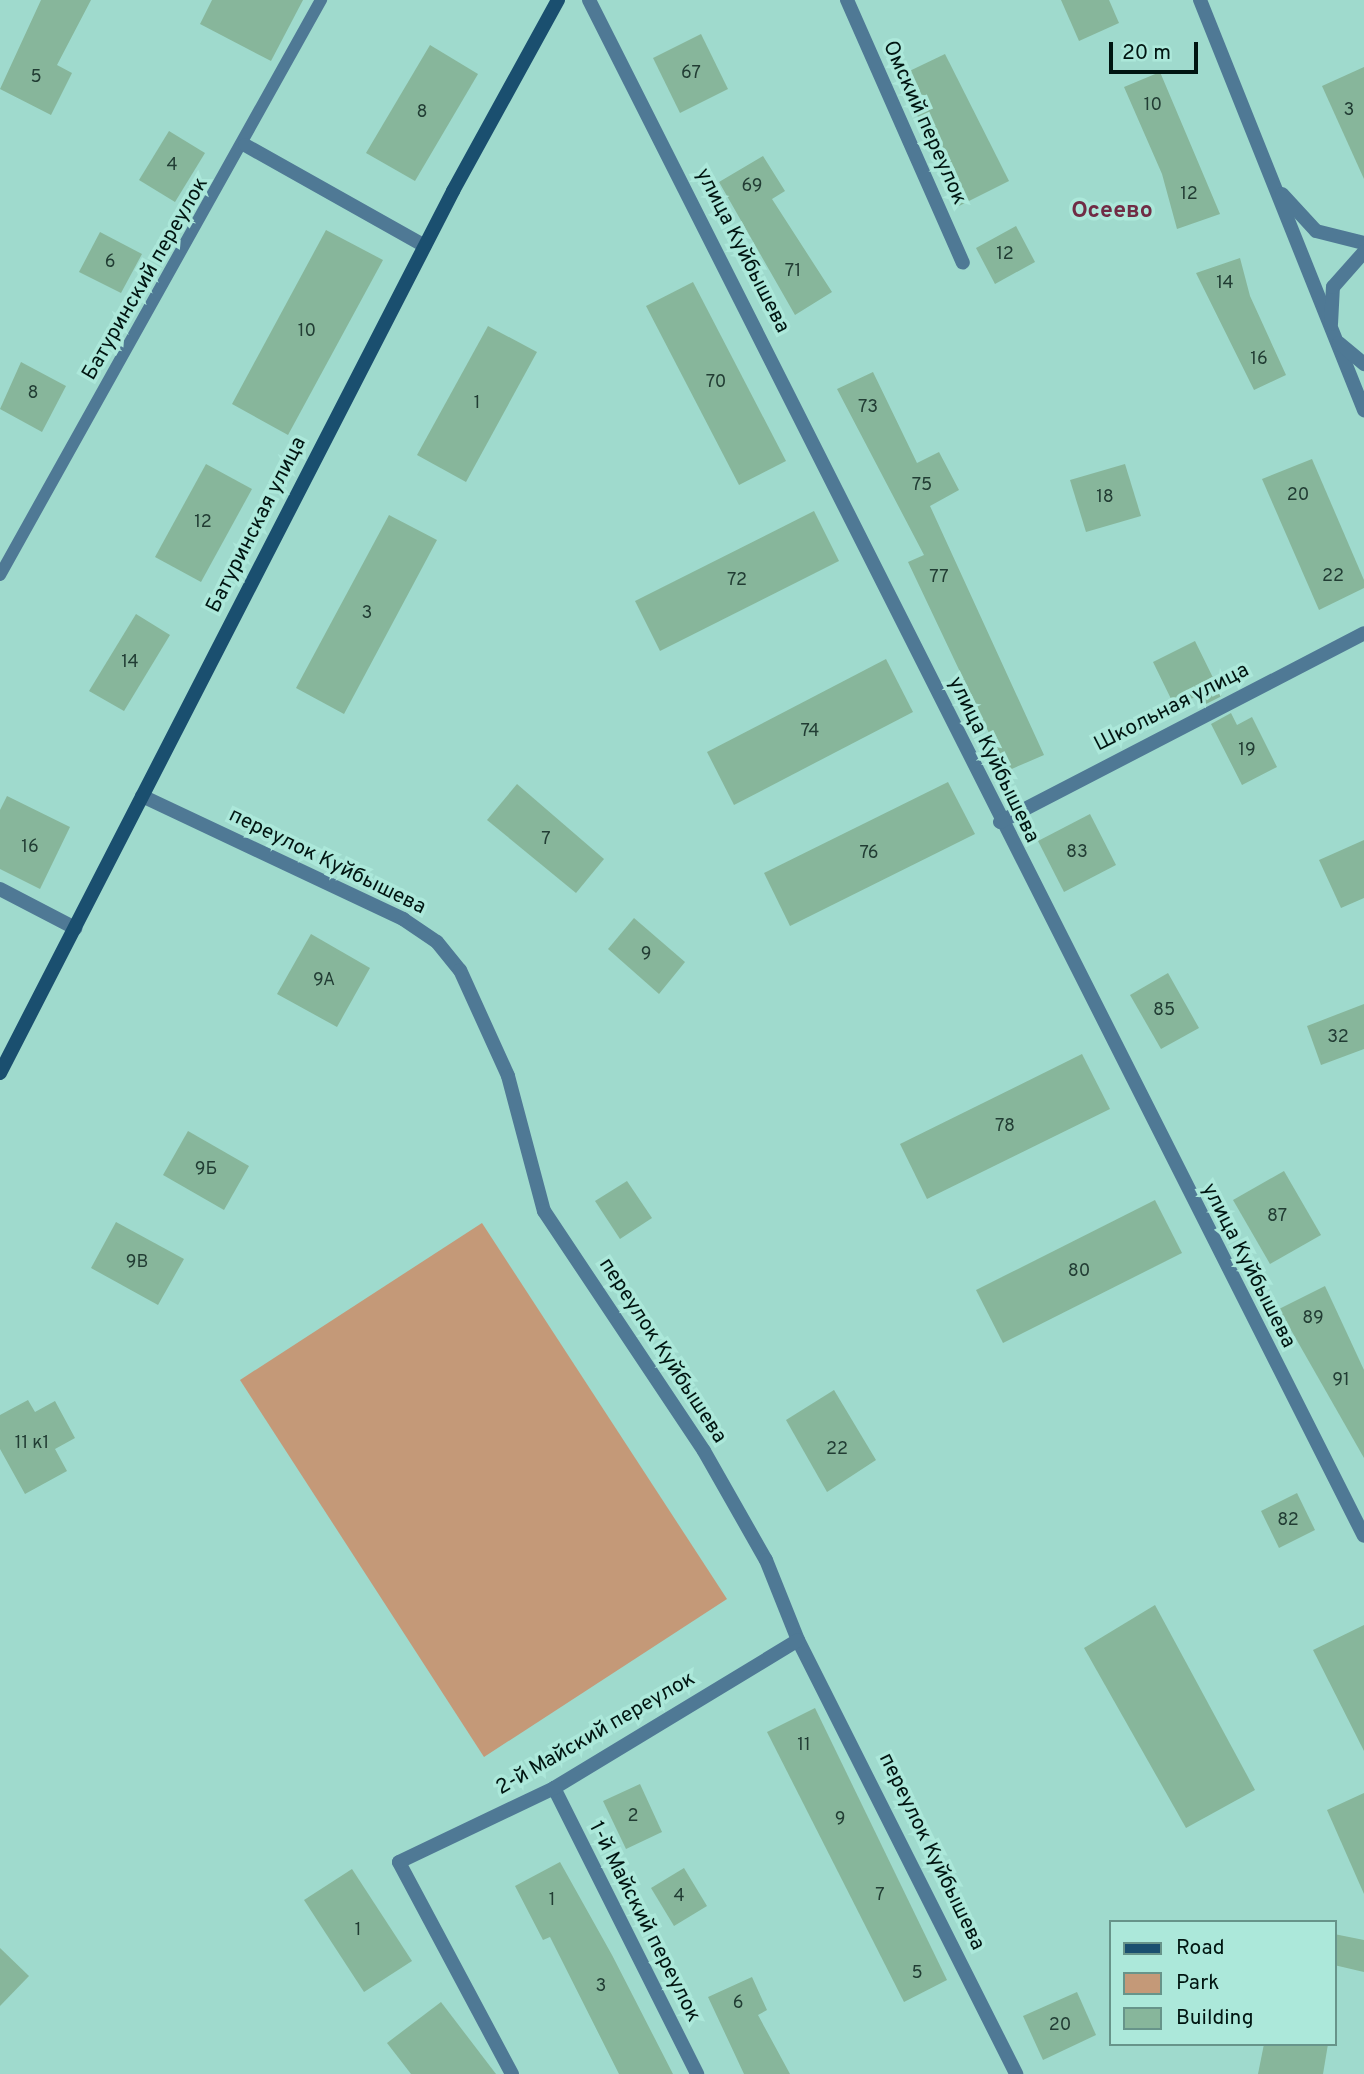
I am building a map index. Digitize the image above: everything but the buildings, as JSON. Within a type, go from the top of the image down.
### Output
[{"type":"main road","name":"Батуринская улица","points":[[0,1073],[425,246],[558,0]]},
{"type":"street","name":"улица Куйбышева","points":[[589,0],[805,421],[1000,822],[1364,1536]]},
{"type":"street","name":"Омский переулок","points":[[846,0],[963,263]]},
{"type":"street","points":[[1200,0],[1364,410]]},
{"type":"street","points":[[245,145],[425,246]]},
{"type":"street","points":[[1273,181],[1316,231],[1364,243]]},
{"type":"street","points":[[1364,252],[1333,287],[1333,335],[1364,364]]},
{"type":"street","name":"Школьная улица","points":[[1000,822],[1364,633]]},
{"type":"street","name":"переулок Куйбышева","points":[[142,796],[403,919],[437,942],[460,970],[508,1076],[544,1211],[704,1451],[766,1560],[798,1640],[1016,2074]]},
{"type":"street","points":[[0,889],[75,928]]},
{"type":"street","name":"2-й Майский переулок","points":[[512,2074],[399,1862],[554,1788],[798,1640]]},
{"type":"street","name":"1-й Майский переулок","points":[[554,1788],[697,2074]]},
{"type":"lane","name":"Батуринский переулок","points":[[0,575],[245,145],[321,0]]},
{"type":"green space","points":[[482,1223],[727,1599],[484,1757],[240,1380]]},
{"type":"district","name":"Осеево","points":[[1112,212]]}]
